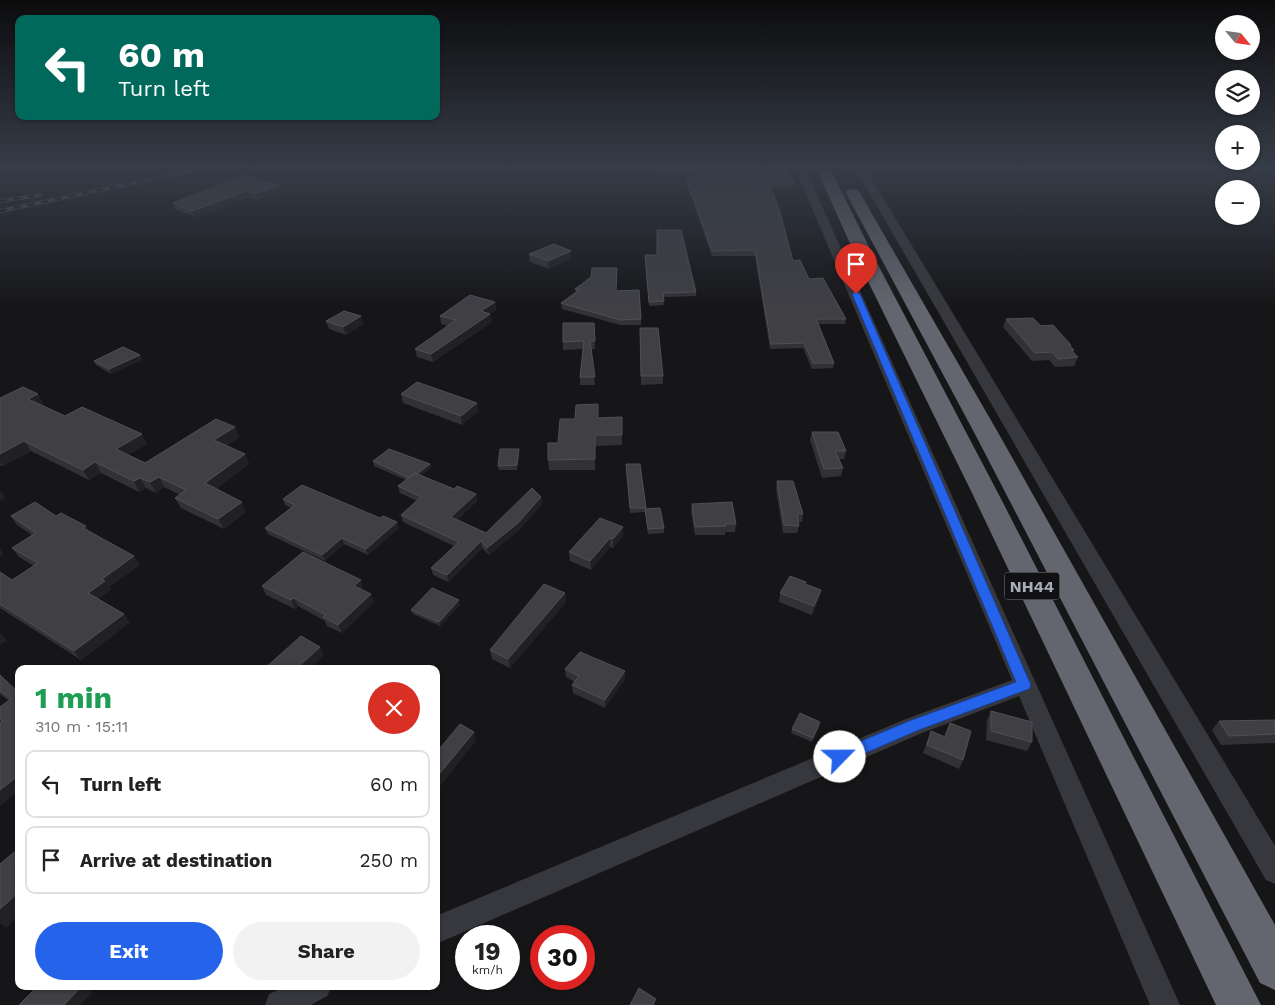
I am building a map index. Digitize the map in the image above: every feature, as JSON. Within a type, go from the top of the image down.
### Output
[{"type":"highway","name":"NH44","points":[[845,215],[1239,1005]]},
{"type":"highway","name":"NH44","points":[[865,215],[988,436],[1275,968]]},
{"type":"street","points":[[821,215],[1165,1005]]},
{"type":"street","points":[[888,215],[1275,871]]},
{"type":"street","points":[[440,928],[914,726],[1024,685]]},
{"type":"street","points":[[280,1005],[309,990]]},
{"type":"building","points":[[699,215],[781,215],[793,261],[800,260],[809,279],[823,278],[846,319],[816,319],[834,363],[813,363],[804,343],[771,344],[755,250],[712,251]]},
{"type":"building","points":[[657,230],[681,230],[696,292],[663,293],[664,301],[649,302],[645,255],[657,255]]},
{"type":"building","points":[[554,244],[571,251],[548,261],[529,254]]},
{"type":"building","points":[[592,268],[617,268],[616,291],[639,290],[641,319],[620,320],[561,303],[579,290],[575,289],[591,277]]},
{"type":"building","points":[[470,295],[495,302],[481,311],[490,314],[431,354],[415,349],[456,320],[440,316]]},
{"type":"building","points":[[344,311],[361,316],[343,327],[326,321]]},
{"type":"building","points":[[1033,318],[1041,326],[1053,325],[1071,345],[1069,345],[1074,350],[1071,350],[1078,357],[1058,359],[1052,352],[1035,353],[1006,319]]},
{"type":"building","points":[[563,323],[594,323],[595,341],[590,341],[595,377],[580,377],[584,341],[563,342]]},
{"type":"building","points":[[640,328],[658,328],[663,376],[641,376]]},
{"type":"building","points":[[123,347],[140,355],[109,369],[94,361]]},
{"type":"building","points":[[417,382],[477,403],[461,416],[401,394]]},
{"type":"building","points":[[23,387],[38,394],[28,399],[65,416],[82,407],[142,434],[116,449],[145,463],[216,419],[235,427],[214,440],[245,454],[205,483],[242,502],[218,519],[175,498],[186,490],[159,477],[150,482],[140,478],[134,481],[95,462],[83,470],[24,441],[0,454],[0,398]]},
{"type":"building","points":[[598,404],[598,418],[622,417],[622,435],[595,435],[595,459],[548,460],[548,443],[558,443],[560,419],[575,419],[576,405]]},
{"type":"building","points":[[812,432],[838,432],[846,451],[835,451],[843,468],[824,469]]},
{"type":"building","points":[[389,449],[430,464],[409,478],[373,461]]},
{"type":"building","points":[[500,449],[519,449],[517,465],[498,466]]},
{"type":"building","points":[[626,464],[640,464],[646,508],[630,508]]},
{"type":"building","points":[[415,473],[454,489],[457,486],[476,494],[451,517],[486,533],[532,488],[541,497],[518,523],[487,548],[481,541],[447,575],[431,568],[459,542],[401,515],[421,497],[398,486]]},
{"type":"building","points":[[777,481],[793,481],[803,514],[797,514],[799,526],[784,525]]},
{"type":"building","points":[[302,485],[380,518],[383,516],[397,522],[366,549],[342,538],[322,555],[265,528],[295,505],[283,499]]},
{"type":"building","points":[[35,502],[56,516],[61,513],[86,526],[83,528],[134,556],[102,579],[105,581],[88,593],[124,614],[74,651],[0,604],[0,572],[12,580],[38,563],[12,548],[36,533],[11,516]]},
{"type":"building","points":[[732,502],[736,524],[695,527],[692,504]]},
{"type":"building","points":[[660,508],[664,528],[648,529],[645,509]]},
{"type":"building","points":[[600,518],[623,527],[613,539],[610,538],[590,561],[569,552]]},
{"type":"building","points":[[303,552],[361,580],[354,586],[371,594],[338,625],[323,617],[326,615],[294,598],[291,600],[262,586]]},
{"type":"building","points":[[790,576],[821,590],[814,606],[780,593]]},
{"type":"building","points":[[544,584],[565,593],[508,659],[490,650]]},
{"type":"building","points":[[432,588],[459,600],[439,622],[411,610]]},
{"type":"building","points":[[301,636],[320,647],[300,665],[268,665]]},
{"type":"building","points":[[580,652],[625,671],[605,700],[572,685],[579,676],[565,669]]},
{"type":"building","points":[[0,675],[15,689],[15,778],[0,790],[0,723],[3,721],[0,719],[0,707],[11,699],[0,691]]},
{"type":"building","points":[[991,711],[1032,722],[1032,742],[991,731]]},
{"type":"building","points":[[800,713],[820,722],[813,738],[792,729]]},
{"type":"building","points":[[1275,720],[1275,734],[1229,736],[1219,721]]},
{"type":"building","points":[[950,723],[971,731],[963,760],[927,745],[931,731],[945,737]]},
{"type":"building","points":[[460,724],[474,732],[440,773],[440,748]]},
{"type":"building","points":[[15,851],[15,896],[0,909],[0,864]]},
{"type":"building","points":[[639,988],[656,999],[653,1005],[630,1005]]},
{"type":"building","points":[[34,990],[78,990],[64,1005],[19,1005]]},
{"type":"route","points":[[840,757],[914,726],[1024,685],[856,294]]}]
